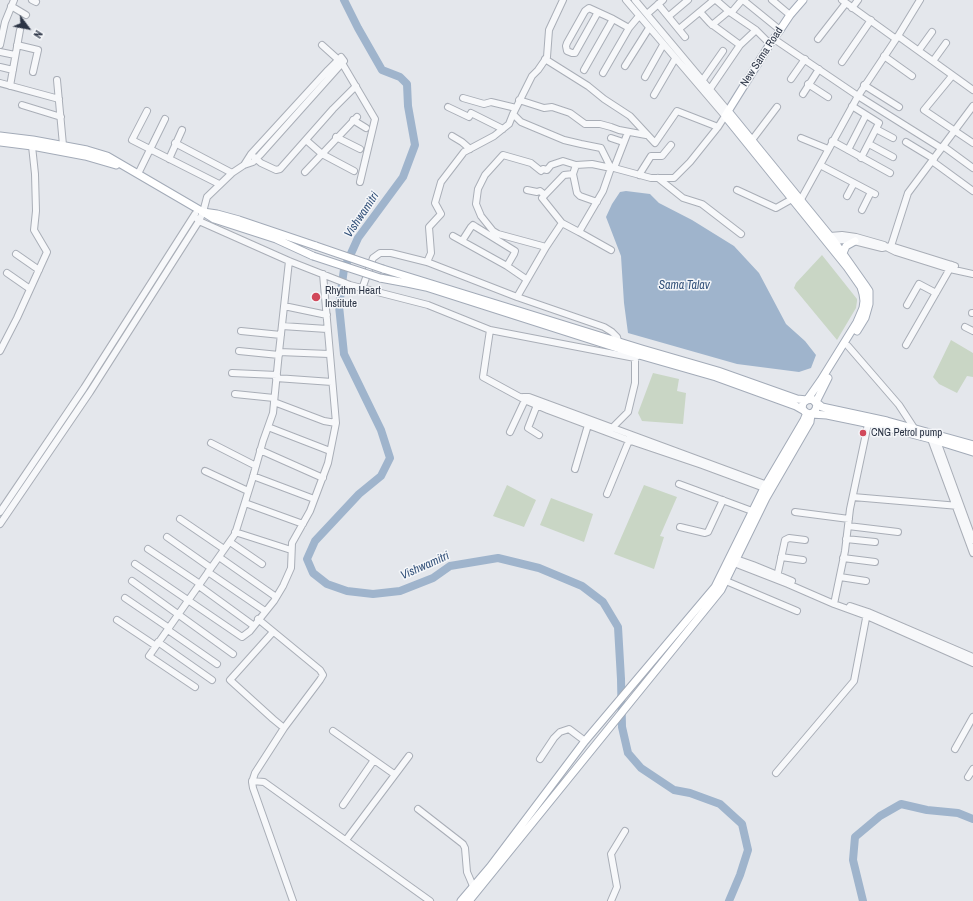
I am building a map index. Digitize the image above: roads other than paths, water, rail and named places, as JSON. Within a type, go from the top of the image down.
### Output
[{"type":"main road","name":"New Sama Road","points":[[726,114],[772,41],[802,0]]},
{"type":"main road","points":[[506,851],[545,806],[721,590],[726,581],[752,511],[810,422],[803,403],[807,400],[821,380],[857,322],[863,308],[864,301],[861,287],[829,240],[752,140],[726,114]]},
{"type":"main road","points":[[726,114],[792,199],[799,202]]},
{"type":"main road","points":[[0,136],[63,145],[107,156],[214,219],[276,239],[313,256],[380,278],[407,282],[637,356],[725,377]]},
{"type":"main road","points":[[0,142],[32,146],[85,156],[124,167]]},
{"type":"main road","points":[[201,210],[239,220],[383,269],[618,341],[749,386],[807,412],[973,446]]},
{"type":"main road","points":[[807,412],[816,409],[816,402],[825,382],[865,318],[870,297],[865,285],[843,253],[829,240]]},
{"type":"main road","points":[[843,253],[846,246],[854,241]]},
{"type":"main road","points":[[749,386],[797,399],[812,399],[828,409],[914,428],[973,452]]},
{"type":"main road","points":[[469,901],[585,741],[715,588],[734,559],[768,487]]},
{"type":"main road","points":[[660,652],[666,657]]},
{"type":"main road","points":[[461,901],[473,886],[493,868]]},
{"type":"street","points":[[0,44],[5,22],[14,0]]},
{"type":"street","points":[[427,262],[431,253],[429,227],[441,214],[435,203],[441,182],[464,152],[494,136],[509,124],[519,100],[532,76],[546,59],[549,30],[563,0]]},
{"type":"street","points":[[626,0],[675,59],[726,114]]},
{"type":"street","points":[[635,0],[710,89],[726,114]]},
{"type":"street","points":[[669,16],[688,0]]},
{"type":"street","points":[[679,29],[715,0],[772,41],[805,59],[858,96],[942,147],[973,168]]},
{"type":"street","points":[[712,25],[730,12],[742,0],[780,30]]},
{"type":"street","points":[[772,0],[790,15]]},
{"type":"street","points":[[852,8],[858,0]]},
{"type":"street","points":[[799,202],[864,85],[920,0]]},
{"type":"street","points":[[646,14],[661,2],[669,16],[685,37]]},
{"type":"street","points":[[818,39],[844,2],[919,50],[952,76],[973,90]]},
{"type":"street","points":[[11,6],[26,15]]},
{"type":"street","points":[[598,12],[575,53],[568,51],[566,46],[567,43],[585,11],[589,8],[598,12],[613,19],[629,28]]},
{"type":"street","points":[[700,12],[712,25],[740,45]]},
{"type":"street","points":[[603,73],[629,28],[640,16]]},
{"type":"street","points":[[584,70],[613,19]]},
{"type":"street","points":[[842,62],[870,20]]},
{"type":"street","points":[[626,66],[649,28]]},
{"type":"street","points":[[10,86],[20,30]]},
{"type":"street","points":[[710,89],[740,45],[756,30]]},
{"type":"street","points":[[919,50],[932,32]]},
{"type":"street","points":[[933,61],[946,43]]},
{"type":"street","points":[[17,45],[38,50],[33,72]]},
{"type":"street","points":[[322,45],[340,61],[375,119],[360,182]]},
{"type":"street","points":[[645,77],[663,45]]},
{"type":"street","points":[[668,51],[674,46]]},
{"type":"street","points":[[702,81],[723,51]]},
{"type":"street","points":[[0,52],[15,55]]},
{"type":"street","points":[[884,56],[912,76]]},
{"type":"street","points":[[546,59],[588,86],[604,99],[630,116],[655,143],[677,111],[718,127]]},
{"type":"street","points":[[654,95],[675,59]]},
{"type":"street","points":[[791,79],[805,59]]},
{"type":"street","points":[[244,165],[251,154],[340,61]]},
{"type":"street","points":[[0,67],[13,70]]},
{"type":"street","points":[[803,94],[819,69]]},
{"type":"street","points":[[952,76],[924,110],[973,143]]},
{"type":"street","points":[[57,80],[63,145]]},
{"type":"street","points":[[808,84],[828,97]]},
{"type":"street","points":[[0,85],[10,86],[59,99]]},
{"type":"street","points":[[864,85],[900,107]]},
{"type":"street","points":[[251,154],[260,163],[278,170],[356,86]]},
{"type":"street","points":[[0,524],[90,392],[197,219],[207,197],[232,173],[256,159],[307,97]]},
{"type":"street","points":[[463,98],[484,104],[492,102],[515,111],[521,122],[564,140],[601,148],[612,168]]},
{"type":"street","points":[[519,100],[544,108],[552,107],[570,113],[585,124],[590,123],[646,135]]},
{"type":"street","points":[[22,105],[61,117]]},
{"type":"street","points":[[852,106],[879,123],[862,158]]},
{"type":"street","points":[[889,247],[908,193],[973,106]]},
{"type":"street","points":[[448,107],[469,117],[471,113],[504,129]]},
{"type":"street","points":[[752,140],[777,107]]},
{"type":"street","points":[[147,111],[132,140],[219,184]]},
{"type":"street","points":[[546,247],[498,234],[493,231],[481,216],[476,204],[478,189],[485,174],[503,155],[531,163],[540,171],[543,169],[547,170],[551,165],[563,161],[576,165],[592,164],[651,178],[674,178],[690,162],[718,127],[726,114]]},
{"type":"street","points":[[848,150],[866,115]]},
{"type":"street","points":[[305,172],[355,118],[366,128]]},
{"type":"street","points":[[138,174],[165,119]]},
{"type":"street","points":[[876,129],[893,138]]},
{"type":"street","points":[[168,159],[182,130]]},
{"type":"street","points":[[579,232],[603,191],[628,132]]},
{"type":"street","points":[[452,136],[470,149]]},
{"type":"street","points":[[336,137],[360,149]]},
{"type":"street","points":[[611,138],[623,142]]},
{"type":"street","points":[[801,138],[828,149]]},
{"type":"street","points":[[306,140],[322,154],[354,171]]},
{"type":"street","points":[[832,141],[890,173]]},
{"type":"street","points":[[906,142],[933,160],[973,191]]},
{"type":"street","points":[[175,143],[232,173]]},
{"type":"street","points":[[868,144],[892,157]]},
{"type":"street","points":[[639,175],[651,156],[662,156],[671,145]]},
{"type":"street","points":[[0,351],[48,252],[34,230],[36,211],[32,146]]},
{"type":"street","points":[[576,165],[573,174],[577,193],[580,196],[597,202]]},
{"type":"street","points":[[820,165],[873,193],[862,210]]},
{"type":"street","points":[[573,174],[564,175],[542,198],[562,223],[611,250]]},
{"type":"street","points":[[658,178],[683,198],[702,204],[741,234]]},
{"type":"street","points":[[847,196],[854,183]]},
{"type":"street","points":[[527,190],[537,192],[540,191],[545,194]]},
{"type":"street","points":[[737,190],[776,208],[792,199]]},
{"type":"street","points":[[197,219],[289,260],[350,285],[428,304],[490,330],[637,356],[635,383],[628,412],[610,430]]},
{"type":"street","points":[[0,512],[197,219]]},
{"type":"street","points":[[517,297],[526,279],[562,223]]},
{"type":"street","points":[[462,241],[470,226],[473,225],[515,251],[507,266]]},
{"type":"street","points":[[829,240],[842,235],[856,237],[973,274]]},
{"type":"street","points":[[453,236],[507,266],[526,279]]},
{"type":"street","points":[[829,240],[854,241],[882,248],[889,247]]},
{"type":"street","points":[[362,289],[371,261],[380,253],[391,253],[427,262],[517,297],[604,327],[612,332],[617,337],[618,341]]},
{"type":"street","points":[[16,254],[39,270]]},
{"type":"street","points":[[195,687],[149,656],[230,542],[235,532],[273,413],[289,260]]},
{"type":"street","points":[[951,267],[973,270]]},
{"type":"street","points":[[906,345],[951,267]]},
{"type":"street","points":[[7,273],[30,289]]},
{"type":"street","points":[[135,564],[242,637],[250,631],[276,597],[291,568],[292,543],[310,511],[323,478],[328,463],[336,423],[329,354],[324,275]]},
{"type":"street","points":[[907,305],[919,284],[936,293]]},
{"type":"street","points":[[284,306],[327,315]]},
{"type":"street","points":[[282,326],[327,329]]},
{"type":"street","points":[[965,327],[973,331]]},
{"type":"street","points":[[490,330],[482,377],[537,405],[588,425],[610,430]]},
{"type":"street","points":[[241,331],[281,335]]},
{"type":"street","points":[[848,346],[899,405],[914,428]]},
{"type":"street","points":[[239,351],[279,354],[329,354]]},
{"type":"street","points":[[232,373],[332,382]]},
{"type":"street","points":[[235,394],[274,400],[324,421],[336,423]]},
{"type":"street","points":[[523,399],[529,397],[630,438],[768,487]]},
{"type":"street","points":[[510,432],[523,399]]},
{"type":"street","points":[[537,405],[528,428],[539,435]]},
{"type":"street","points":[[835,602],[849,519],[868,424]]},
{"type":"street","points":[[575,469],[588,425]]},
{"type":"street","points":[[268,427],[330,451]]},
{"type":"street","points":[[935,437],[973,553]]},
{"type":"street","points":[[607,494],[630,438]]},
{"type":"street","points":[[211,443],[256,466]]},
{"type":"street","points":[[260,450],[323,478]]},
{"type":"street","points":[[206,471],[248,491]]},
{"type":"street","points":[[253,476],[314,499]]},
{"type":"street","points":[[679,484],[752,511]]},
{"type":"street","points":[[853,498],[958,506]]},
{"type":"street","points":[[680,527],[704,533],[708,532],[723,500]]},
{"type":"street","points":[[245,503],[302,524]]},
{"type":"street","points":[[958,506],[973,540]]},
{"type":"street","points":[[795,512],[849,519]]},
{"type":"street","points":[[180,518],[224,549]]},
{"type":"street","points":[[848,526],[898,532]]},
{"type":"street","points":[[235,532],[291,550]]},
{"type":"street","points":[[167,537],[265,611]]},
{"type":"street","points":[[777,577],[785,541],[787,539],[805,540]]},
{"type":"street","points":[[846,539],[875,542]]},
{"type":"street","points":[[230,542],[262,564]]},
{"type":"street","points":[[148,549],[254,626]]},
{"type":"street","points":[[219,557],[276,597]]},
{"type":"street","points":[[781,557],[803,560]]},
{"type":"street","points":[[843,558],[874,562]]},
{"type":"street","points":[[734,559],[835,602],[973,657]]},
{"type":"street","points":[[840,578],[866,581]]},
{"type":"street","points":[[132,581],[234,654]]},
{"type":"street","points":[[726,581],[797,611]]},
{"type":"street","points":[[126,598],[216,664]]},
{"type":"street","points":[[867,614],[973,663]]},
{"type":"street","points":[[776,773],[854,681],[867,614]]},
{"type":"street","points":[[258,619],[323,674],[284,728],[255,773],[252,781],[252,788],[293,901]]},
{"type":"street","points":[[117,620],[212,680]]},
{"type":"street","points":[[273,632],[230,680],[284,728]]},
{"type":"street","points":[[955,750],[971,726],[973,717]]},
{"type":"street","points":[[540,759],[554,738],[560,732],[568,729],[585,741]]},
{"type":"street","points":[[334,731],[394,774]]},
{"type":"street","points":[[346,840],[408,756]]},
{"type":"street","points":[[343,805],[374,760]]},
{"type":"street","points":[[968,777],[973,769]]},
{"type":"street","points":[[252,781],[264,782],[430,901]]},
{"type":"street","points":[[418,809],[463,844],[465,848],[467,872],[473,886]]},
{"type":"street","points":[[611,901],[617,887],[611,854],[625,831]]},
{"type":"water","name":"Sama Talav","points":[[626,191],[650,194],[659,203],[692,220],[734,246],[759,273],[786,324],[805,341],[816,355],[811,368],[799,372],[737,364],[628,333],[624,303],[621,256],[606,217],[620,192]]},
{"type":"waterway","name":"Vishwamitri","points":[[344,0],[382,70],[400,77],[407,84],[408,106],[415,145],[403,177],[358,238],[344,269],[339,306],[344,354],[381,430],[390,458],[381,476],[359,494],[315,541],[307,559],[313,573],[327,584],[347,591],[373,594],[400,591],[433,578],[450,566],[498,558],[539,568],[582,586],[603,602],[618,627],[622,727],[628,753],[641,768],[674,790],[690,793],[720,804],[742,824],[748,850],[740,875],[729,901]]},
{"type":"waterway","name":"Vishwamitri","points":[[863,901],[853,860],[855,837],[880,816],[901,804],[927,810],[958,813],[973,819]]},
{"type":"place","name":"Rhythm Heart Institute","points":[[316,297]]},
{"type":"place","name":"CNG Petrol pump","points":[[863,433]]}]
